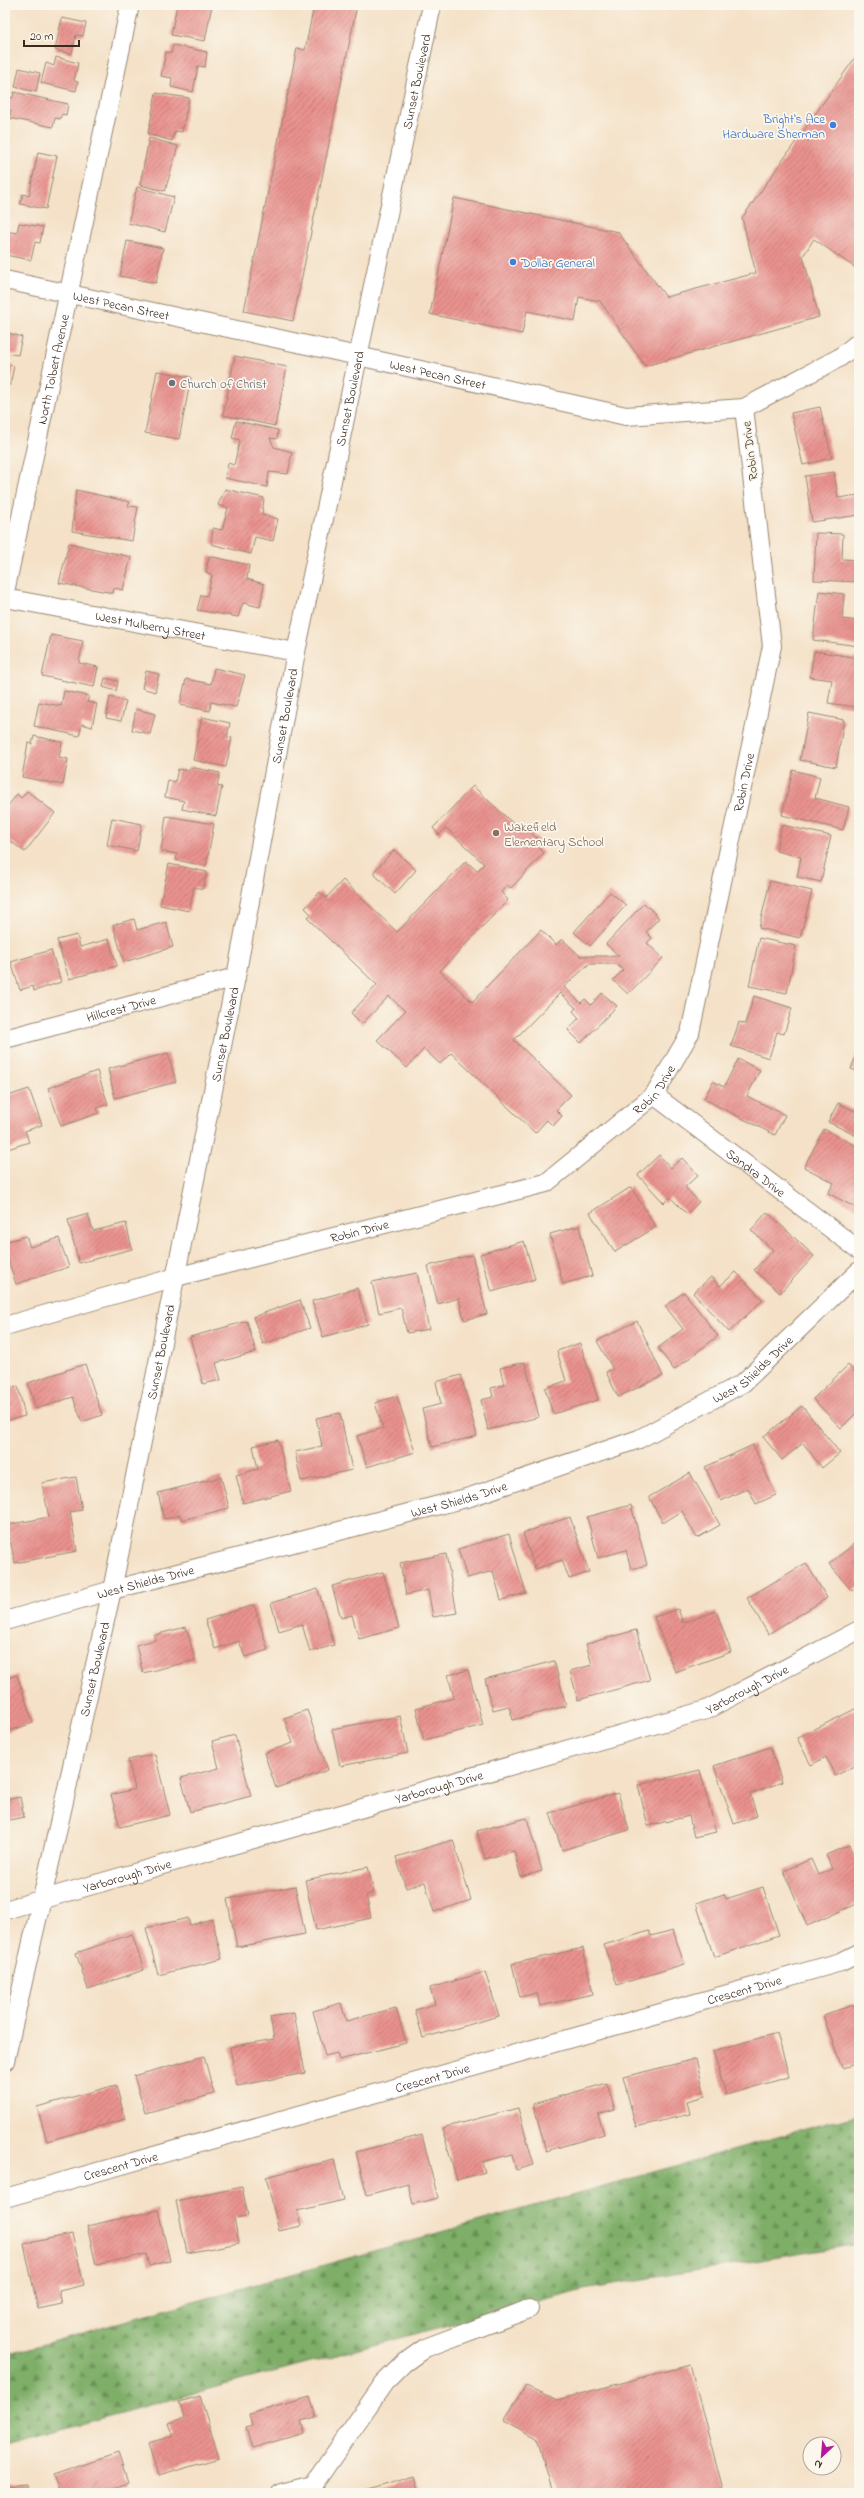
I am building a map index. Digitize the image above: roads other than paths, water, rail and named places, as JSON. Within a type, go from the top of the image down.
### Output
[{"type":"street","name":"North Tolbert Avenue","points":[[5,592],[130,5]]},
{"type":"street","name":"Sunset Boulevard","points":[[5,2061],[40,1900],[112,1590],[236,977],[296,652],[432,5]]},
{"type":"street","name":"West Pecan Street","points":[[5,280],[358,356],[626,416],[744,408],[839,358],[859,342]]},
{"type":"street","name":"Robin Drive","points":[[5,1326],[176,1277],[546,1183],[654,1095],[690,1033],[772,646],[744,408]]},
{"type":"street","name":"West Mulberry Street","points":[[5,598],[296,652]]},
{"type":"street","name":"Hillcrest Drive","points":[[5,1039],[236,977]]},
{"type":"street","name":"Sandra Drive","points":[[654,1095],[859,1250]]},
{"type":"street","name":"West Shields Drive","points":[[5,1621],[112,1590],[470,1497],[639,1439],[743,1383],[859,1271]]},
{"type":"street","name":"Yarborough Drive","points":[[5,1910],[706,1710],[859,1630]]},
{"type":"street","name":"Crescent Drive","points":[[5,2198],[833,1964],[859,1953]]},
{"type":"street","points":[[281,2493],[314,2489],[384,2383],[404,2363],[425,2348],[529,2309]]},
{"type":"place","name":"Bright's Ace Hardware Sherman","points":[[833,125]]},
{"type":"place","name":"Dollar General","points":[[513,262]]},
{"type":"place","name":"Church of Christ","points":[[172,383]]},
{"type":"place","name":"Wakefield Elementary School","points":[[496,833]]}]
